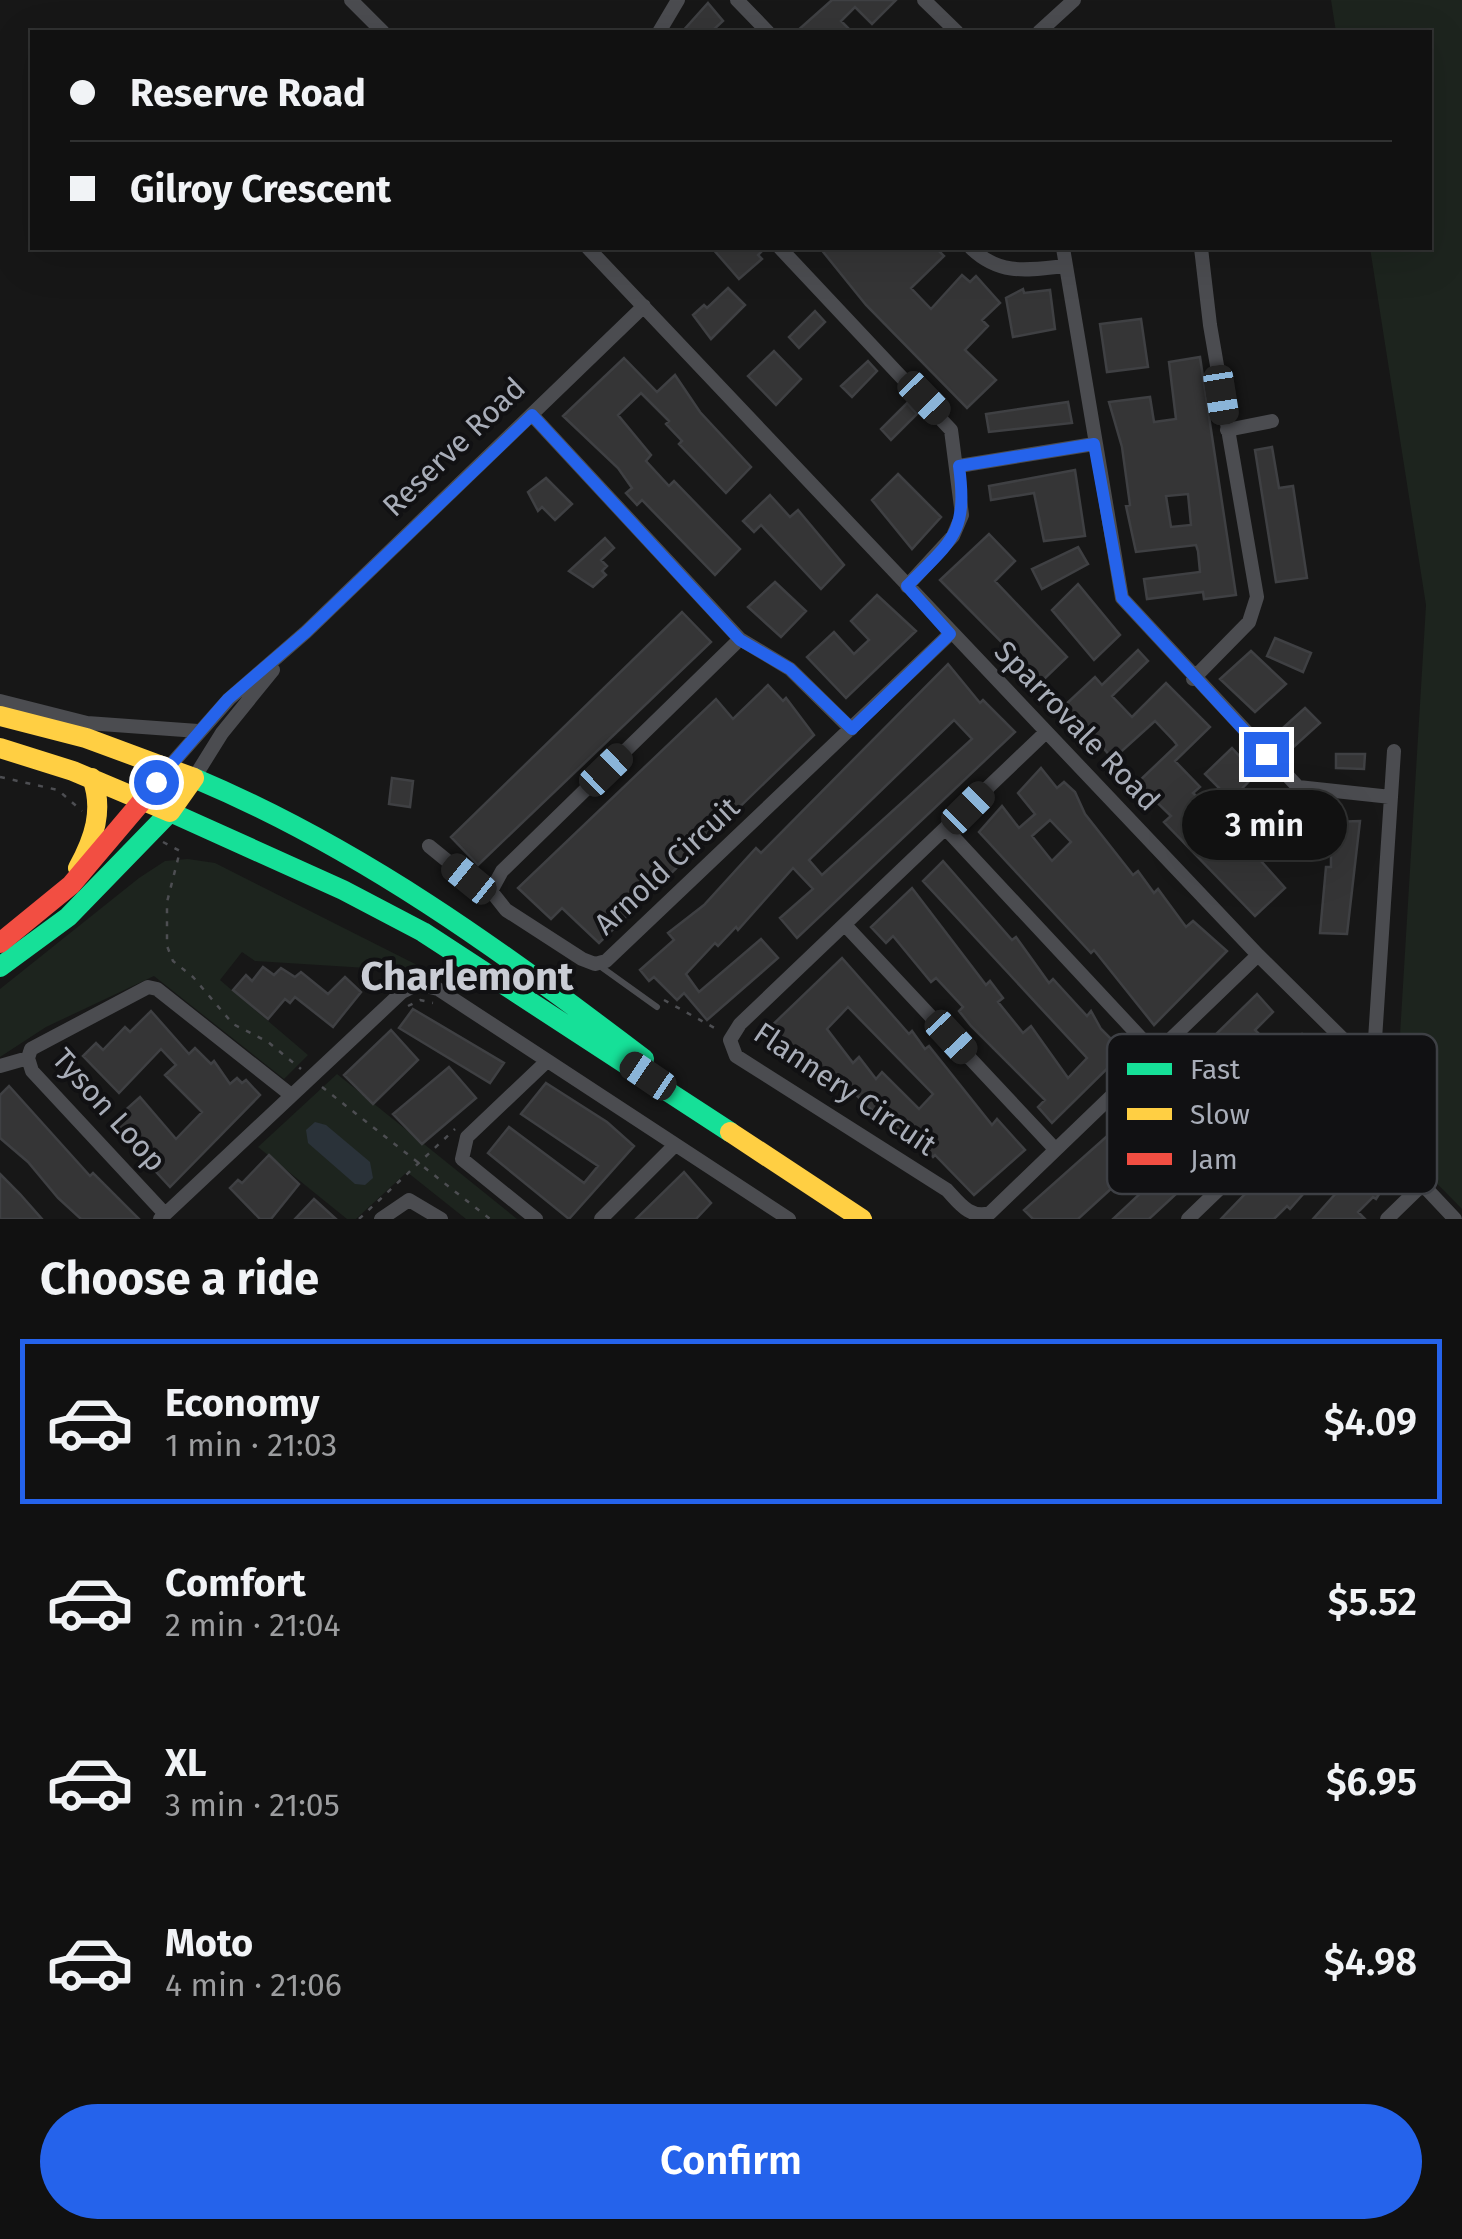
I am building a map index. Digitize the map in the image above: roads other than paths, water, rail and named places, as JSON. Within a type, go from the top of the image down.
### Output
[{"type":"main road","points":[[0,716],[86,738],[168,768],[316,832],[447,912],[806,1181]]},
{"type":"main road","points":[[0,748],[92,778],[143,800],[344,890],[423,932],[862,1219]]},
{"type":"main road","name":"Reserve Road","points":[[0,943],[54,902],[168,768]]},
{"type":"main road","points":[[54,902],[94,836],[97,792],[92,778]]},
{"type":"main road","name":"Reserve Road","points":[[0,967],[68,916],[170,812],[194,778]]},
{"type":"street","points":[[352,0],[380,30]]},
{"type":"street","points":[[661,30],[678,0]]},
{"type":"street","points":[[738,0],[766,30]]},
{"type":"street","points":[[924,0],[955,30]]},
{"type":"street","points":[[1041,30],[1074,0]]},
{"type":"street","name":"Sparrovale Road","points":[[590,250],[950,634],[1338,1034]]},
{"type":"street","points":[[782,250],[948,424],[964,502],[959,525],[907,586]]},
{"type":"street","points":[[974,250],[988,262],[1018,271],[1065,266]]},
{"type":"street","points":[[1063,250],[1122,598],[1298,786],[1391,797]]},
{"type":"street","points":[[1194,679],[1249,622],[1257,596],[1227,430],[1201,250]]},
{"type":"street","name":"Reserve Road","points":[[168,768],[198,731],[644,306]]},
{"type":"street","points":[[532,415],[740,640],[790,669],[852,729]]},
{"type":"street","points":[[1227,430],[1272,421]]},
{"type":"street","points":[[959,466],[1094,444]]},
{"type":"street","name":"Reserve Road","points":[[194,778],[236,714],[306,632]]},
{"type":"street","name":"Arnold Circuit","points":[[429,846],[472,881],[492,886],[492,896],[506,910],[597,964],[609,959],[950,634]]},
{"type":"street","points":[[492,886],[740,640]]},
{"type":"street","points":[[0,701],[90,723],[198,731]]},
{"type":"street","name":"Flannery Circuit","points":[[1045,732],[740,1024],[730,1042],[740,1059],[947,1190],[970,1213],[980,1216],[990,1212],[1107,1099]]},
{"type":"street","points":[[1374,1034],[1394,751]]},
{"type":"street","points":[[946,830],[1137,1034]]},
{"type":"street","points":[[846,926],[1056,1149]]},
{"type":"street","name":"Flannery Circuit","points":[[1173,1034],[1258,955]]},
{"type":"street","points":[[163,1217],[402,992],[418,984],[438,989],[789,1219]]},
{"type":"street","name":"Tyson Loop","points":[[163,1217],[32,1071],[28,1058],[39,1042],[148,987],[157,989],[291,1095]]},
{"type":"street","points":[[0,1066],[28,1058]]},
{"type":"street","points":[[536,1219],[462,1159],[462,1150],[467,1137],[546,1062]]},
{"type":"street","points":[[601,1219],[675,1146]]},
{"type":"street","points":[[1188,1219],[1214,1194]]},
{"type":"street","points":[[1387,1219],[1414,1194]]},
{"type":"street","points":[[1430,1194],[1455,1219]]},
{"type":"street","points":[[381,1219],[409,1200],[441,1219]]},
{"type":"lane","points":[[597,964],[657,1006]]},
{"type":"district","name":"Charlemont","points":[[467,977]]}]
